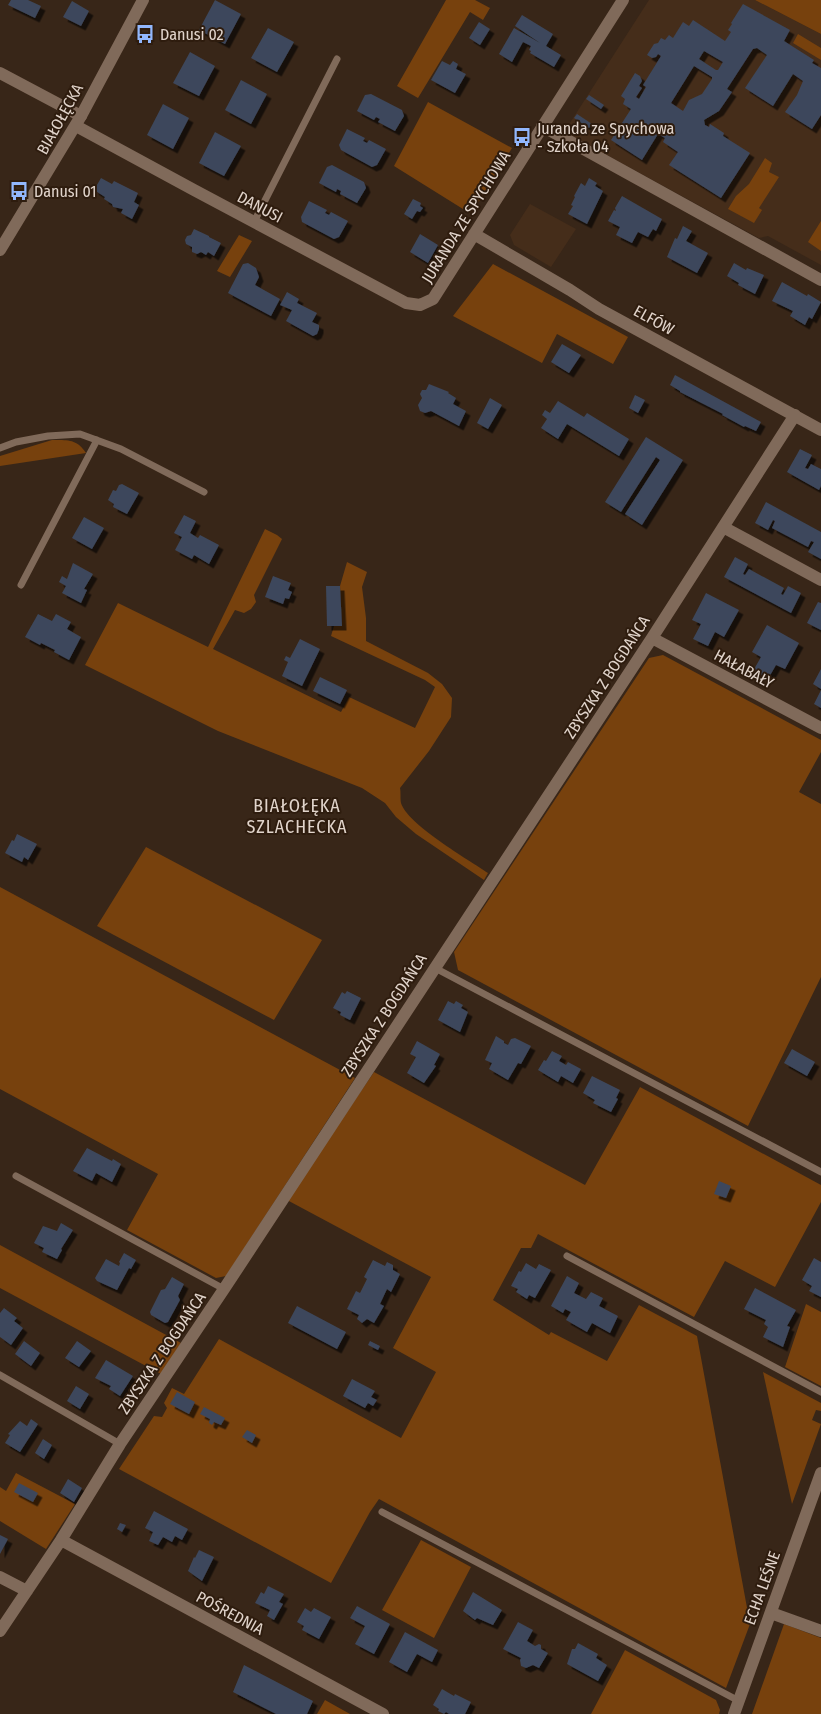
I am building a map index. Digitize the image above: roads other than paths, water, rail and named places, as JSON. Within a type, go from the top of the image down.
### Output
[{"type":"street","name":"BIAŁOŁĘCKA","points":[[0,250],[4,236],[79,121],[143,0]]},
{"type":"street","name":"JURANDA ZE SPYCHOWA","points":[[433,299],[624,0]]},
{"type":"street","name":"DANUSI","points":[[0,72],[79,121],[254,222],[406,303],[420,305],[433,299]]},
{"type":"street","points":[[542,126],[821,280]]},
{"type":"street","name":"ELFÓW","points":[[474,234],[599,309],[821,430]]},
{"type":"street","name":"ZBYSZKA Z BOGDAŃCA","points":[[0,1632],[61,1540],[120,1444],[224,1290],[652,638],[795,415]]},
{"type":"street","points":[[723,527],[821,580]]},
{"type":"street","name":"HAŁABAŁY","points":[[652,638],[821,728]]},
{"type":"street","name":"ECHA LEŚNE","points":[[734,1714],[821,1472]]},
{"type":"street","name":"POŚREDNIA","points":[[61,1540],[383,1714]]},
{"type":"street","points":[[0,1577],[26,1591]]},
{"type":"street","points":[[771,1613],[821,1631]]},
{"type":"lane","points":[[254,222],[337,59]]},
{"type":"lane","points":[[0,448],[16,442],[48,436],[80,434],[121,449],[204,492]]},
{"type":"lane","points":[[21,585],[97,440]]},
{"type":"lane","points":[[435,968],[821,1172]]},
{"type":"lane","points":[[16,1176],[224,1290]]},
{"type":"lane","points":[[567,1256],[821,1392]]},
{"type":"lane","points":[[0,1374],[120,1444]]},
{"type":"lane","points":[[382,1512],[739,1701]]},
{"type":"place","name":"Danusi 02","points":[[145,34]]},
{"type":"place","name":"Juranda ze Spychowa - Szkoła 04","points":[[522,137]]},
{"type":"place","name":"Danusi 01","points":[[19,191]]},
{"type":"district","name":"BIAŁOŁĘKA SZLACHECKA","points":[[297,816]]}]
